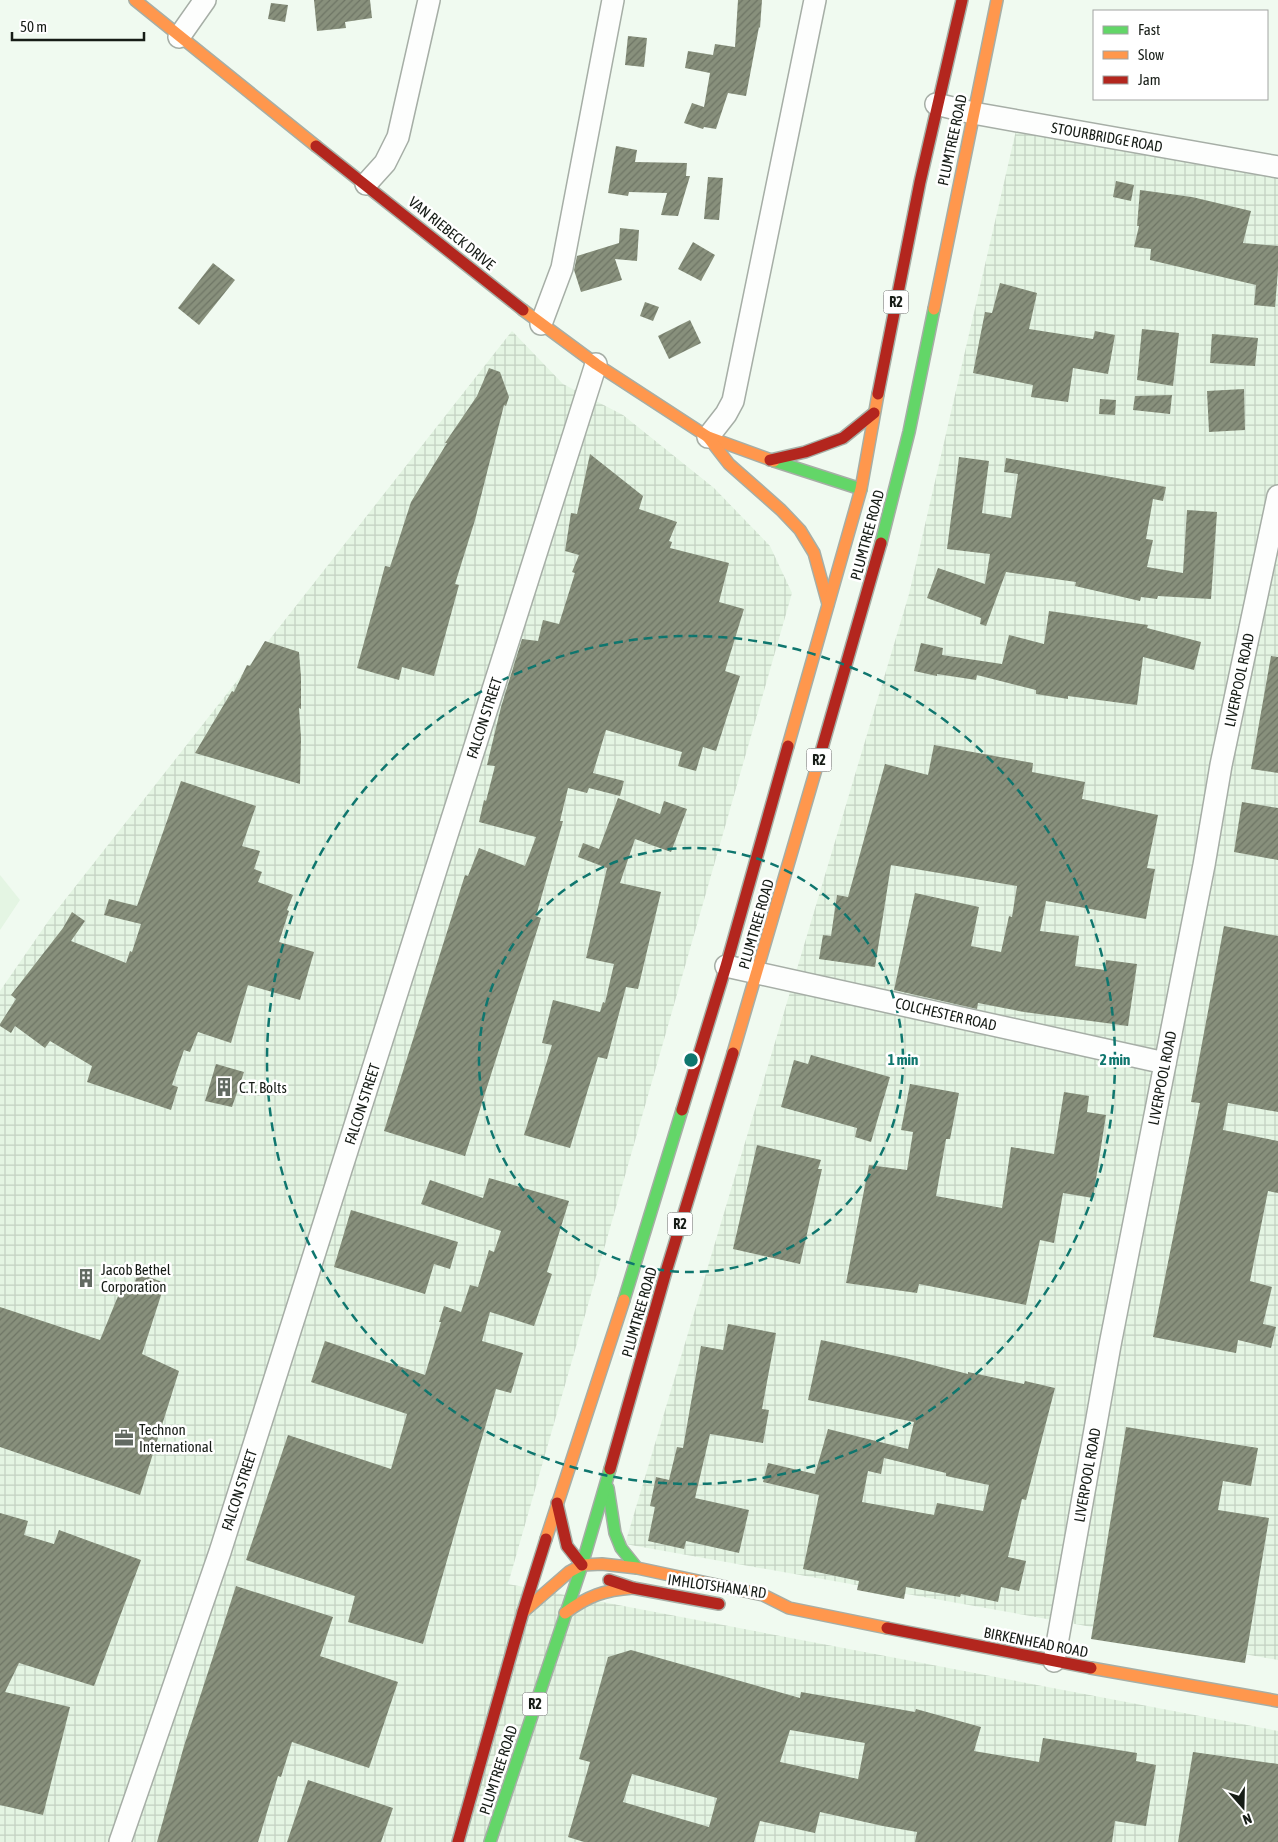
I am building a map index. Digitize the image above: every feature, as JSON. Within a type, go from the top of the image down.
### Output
[{"type":"main road","name":"VAN RIEBECK DRIVE","points":[[135,0],[179,38],[541,324],[596,364],[708,437],[770,460],[861,489]]},
{"type":"main road","name":"PLUMTREE ROAD","points":[[458,1842],[523,1612],[629,1285],[726,966],[861,489],[874,413],[936,104],[962,0]]},
{"type":"main road","name":"PLUMTREE ROAD","points":[[490,1842],[582,1566],[665,1275],[758,972],[880,548],[909,432],[997,0]]},
{"type":"main road","points":[[770,460],[805,452],[843,438],[874,413]]},
{"type":"main road","points":[[893,456],[909,432]]},
{"type":"main road","points":[[708,437],[729,464],[781,510],[800,530],[814,553],[828,604]]},
{"type":"main road","points":[[868,503],[861,489],[875,477]]},
{"type":"main road","points":[[875,517],[880,548]]},
{"type":"main road","points":[[608,1479],[615,1533],[621,1548],[637,1568]]},
{"type":"main road","points":[[523,1612],[568,1572],[582,1566],[566,1546],[557,1503]]},
{"type":"main road","name":"IMHLOTSHANA RD","points":[[582,1566],[602,1564],[637,1568],[763,1595],[789,1608]]},
{"type":"main road","name":"IMHLOTSHANA RD","points":[[582,1566],[596,1575],[633,1588],[728,1605]]},
{"type":"main road","points":[[565,1613],[591,1596],[607,1590],[633,1588]]},
{"type":"main road","name":"BIRKENHEAD ROAD","points":[[789,1608],[1054,1661],[1278,1701]]},
{"type":"main road","name":"IMHLOTSHANA RD","points":[[765,1610],[789,1608]]},
{"type":"street","points":[[179,38],[205,0]]},
{"type":"street","points":[[366,184],[385,163],[398,137],[429,0]]},
{"type":"street","points":[[541,324],[562,268],[613,0]]},
{"type":"street","points":[[708,437],[726,414],[733,401],[815,0]]},
{"type":"street","name":"STOURBRIDGE ROAD","points":[[936,104],[973,114],[1278,167]]},
{"type":"street","name":"FALCON STREET","points":[[120,1842],[220,1552],[596,364]]},
{"type":"street","name":"LIVERPOOL ROAD","points":[[1054,1661],[1110,1345],[1204,865],[1221,765],[1278,496]]},
{"type":"street","name":"COLCHESTER ROAD","points":[[726,966],[1165,1064]]},
{"type":"shaded area","points":[[1017,126],[1278,173],[1278,1660],[625,1544],[909,594]]},
{"type":"shaded area","points":[[512,331],[563,384],[623,415],[714,488],[770,546],[792,593],[508,1584],[1278,1731],[1278,1842],[0,1842],[0,991],[49,920]]},
{"type":"shaded area","points":[[0,875],[20,900],[0,930]]},
{"type":"building","points":[[314,0],[370,0],[372,18],[345,22],[346,28],[317,31]]},
{"type":"building","points":[[738,0],[762,0],[760,28],[746,96],[728,93],[716,129],[704,127],[703,129],[684,123],[692,103],[704,107],[710,73],[685,68],[688,51],[713,55],[715,44],[735,47]]},
{"type":"building","points":[[271,3],[288,5],[285,22],[268,19]]},
{"type":"building","points":[[628,36],[647,38],[644,67],[625,65]]},
{"type":"building","points":[[616,146],[637,150],[635,162],[687,163],[686,176],[690,176],[678,216],[661,215],[667,193],[629,192],[628,196],[608,193]]},
{"type":"building","points":[[708,177],[723,178],[719,220],[704,219]]},
{"type":"building","points":[[1116,181],[1134,185],[1131,201],[1113,197]]},
{"type":"building","points":[[1140,190],[1192,197],[1251,211],[1243,243],[1278,246],[1275,307],[1254,305],[1256,285],[1150,260],[1151,249],[1134,247],[1139,226],[1137,226]]},
{"type":"building","points":[[620,228],[639,230],[637,261],[615,259],[622,280],[581,292],[574,270],[577,256],[619,243]]},
{"type":"building","points":[[693,242],[715,255],[701,281],[678,269]]},
{"type":"building","points":[[213,263],[235,280],[199,325],[178,308]]},
{"type":"building","points":[[1000,283],[1037,293],[1029,329],[1093,339],[1095,331],[1115,335],[1108,374],[1073,368],[1068,402],[1031,397],[1033,385],[973,373],[985,312],[992,313]]},
{"type":"building","points":[[645,302],[659,307],[653,321],[640,316]]},
{"type":"building","points":[[690,320],[701,343],[669,359],[658,336]]},
{"type":"building","points":[[1142,329],[1179,333],[1173,386],[1137,380]]},
{"type":"building","points":[[1212,334],[1258,338],[1255,366],[1210,363]]},
{"type":"building","points":[[489,368],[500,372],[509,397],[506,406],[504,405],[475,520],[455,584],[459,585],[434,676],[402,667],[399,680],[357,668],[385,566],[390,567],[411,502],[447,443],[445,443],[477,396]]},
{"type":"building","points":[[1244,389],[1245,430],[1209,432],[1207,391]]},
{"type":"building","points":[[1172,395],[1170,414],[1133,410],[1135,396]]},
{"type":"building","points":[[1100,399],[1116,400],[1115,415],[1099,414]]},
{"type":"building","points":[[590,454],[643,496],[639,509],[677,522],[669,541],[672,542],[670,548],[729,563],[719,602],[744,609],[725,671],[740,676],[716,751],[703,747],[696,771],[678,766],[682,752],[606,730],[593,773],[624,781],[620,796],[589,788],[587,793],[568,788],[560,821],[563,821],[536,916],[541,918],[465,1156],[384,1131],[465,875],[468,876],[479,848],[525,866],[536,837],[479,822],[495,766],[487,765],[501,707],[522,639],[538,641],[543,620],[559,624],[575,573],[572,572],[579,555],[565,551],[571,513],[577,514]]},
{"type":"building","points":[[959,457],[989,461],[982,513],[1011,518],[1018,474],[1004,472],[1006,458],[1166,487],[1163,501],[1153,499],[1146,539],[1153,540],[1147,567],[1183,573],[1187,510],[1217,512],[1211,599],[1158,596],[1157,599],[1141,597],[1140,601],[1075,586],[1076,582],[1006,572],[986,626],[980,624],[981,618],[927,598],[938,568],[985,584],[990,554],[947,549]]},
{"type":"building","points":[[1049,611],[1148,625],[1147,628],[1201,642],[1194,670],[1143,657],[1137,705],[1068,696],[1068,699],[1036,694],[1036,690],[977,675],[976,680],[937,674],[937,676],[914,671],[921,643],[943,648],[942,655],[1002,664],[1009,635],[1044,644]]},
{"type":"building","points":[[265,641],[299,652],[301,677],[301,709],[299,708],[301,738],[300,784],[195,753],[232,691],[234,692],[247,665],[250,666]]},
{"type":"building","points":[[1271,656],[1278,657],[1278,773],[1251,769]]},
{"type":"building","points":[[934,745],[1033,763],[1032,772],[1085,782],[1082,799],[1158,815],[1147,868],[1155,869],[1146,919],[1046,901],[1040,931],[1079,936],[1075,966],[1105,970],[1106,960],[1137,964],[1128,1026],[1024,1012],[978,1003],[977,1009],[894,990],[915,893],[979,907],[971,946],[1001,952],[1009,916],[1012,917],[1017,886],[891,865],[875,967],[819,959],[823,935],[831,936],[837,895],[848,897],[885,764],[928,775]]},
{"type":"building","points":[[181,781],[256,806],[242,846],[260,851],[254,869],[262,872],[258,882],[293,895],[279,942],[314,952],[300,1000],[248,985],[231,1043],[198,1032],[190,1052],[184,1050],[172,1085],[178,1087],[171,1110],[87,1082],[92,1066],[50,1041],[45,1048],[15,1026],[11,1033],[0,1026],[0,1024],[16,999],[11,995],[63,928],[72,912],[85,921],[71,941],[126,963],[130,951],[132,952],[141,924],[104,915],[109,899],[137,906]]},
{"type":"building","points":[[618,798],[660,814],[664,801],[687,809],[671,852],[635,839],[620,883],[661,892],[638,989],[626,987],[607,1059],[598,1057],[570,1148],[524,1135],[552,1045],[542,1043],[553,1000],[600,1012],[603,1002],[605,1003],[614,964],[586,958],[607,868],[578,857],[583,843],[599,849]]},
{"type":"building","points":[[1242,802],[1278,808],[1278,860],[1234,852]]},
{"type":"building","points":[[1224,926],[1278,936],[1278,1112],[1228,1103],[1223,1130],[1278,1141],[1278,1193],[1268,1191],[1250,1281],[1272,1287],[1263,1324],[1276,1327],[1271,1348],[1238,1340],[1236,1353],[1153,1337],[1200,1103],[1191,1102]]},
{"type":"building","points":[[811,1055],[890,1077],[871,1142],[855,1137],[857,1128],[781,1107],[794,1060],[808,1064]]},
{"type":"building","name":"C.T. Bolts","points":[[216,1064],[244,1072],[232,1107],[205,1101]]},
{"type":"building","points":[[910,1084],[959,1093],[950,1139],[946,1139],[936,1196],[1002,1208],[1011,1147],[1054,1154],[1064,1092],[1089,1096],[1087,1112],[1106,1115],[1093,1198],[1063,1193],[1054,1243],[1040,1240],[1026,1305],[919,1284],[917,1293],[846,1283],[869,1165],[907,1170],[913,1132],[901,1130]]},
{"type":"building","points":[[757,1145],[821,1160],[818,1169],[822,1169],[800,1264],[733,1249]]},
{"type":"building","points":[[489,1178],[569,1201],[547,1272],[552,1274],[534,1326],[490,1312],[482,1341],[523,1353],[511,1393],[496,1389],[423,1644],[348,1622],[355,1596],[246,1560],[288,1435],[391,1469],[407,1414],[311,1382],[325,1341],[425,1375],[444,1306],[461,1312],[470,1285],[478,1287],[489,1250],[494,1252],[501,1231],[421,1204],[430,1180],[483,1198]]},
{"type":"building","points":[[351,1210],[458,1242],[450,1269],[434,1264],[425,1294],[334,1267]]},
{"type":"building","points":[[138,1273],[165,1283],[142,1354],[179,1371],[140,1495],[0,1447],[0,1307],[100,1340],[123,1284],[133,1287]]},
{"type":"building","points":[[728,1324],[776,1333],[762,1409],[769,1410],[763,1443],[710,1434],[695,1498],[749,1510],[739,1553],[686,1541],[684,1549],[648,1541],[655,1507],[650,1506],[656,1477],[669,1480],[677,1447],[683,1448],[701,1346],[723,1350]]},
{"type":"building","points":[[821,1340],[968,1374],[968,1372],[1024,1384],[1025,1381],[1055,1388],[1026,1500],[1022,1499],[1008,1557],[1026,1561],[1019,1591],[1001,1587],[998,1602],[961,1594],[960,1597],[906,1587],[904,1599],[857,1590],[859,1581],[803,1569],[819,1495],[763,1482],[768,1463],[815,1474],[828,1429],[908,1449],[914,1422],[808,1400]],"holes":[[[884,1458],[946,1473],[946,1476],[989,1485],[983,1511],[937,1503],[934,1515],[862,1502],[868,1471],[881,1474]]]},
{"type":"building","points":[[1126,1427],[1258,1448],[1251,1486],[1223,1481],[1218,1510],[1269,1518],[1245,1663],[1091,1639]]},
{"type":"building","points":[[0,1513],[28,1521],[24,1535],[54,1544],[59,1530],[141,1560],[94,1686],[19,1663],[5,1692],[70,1707],[43,1815],[0,1805]]},
{"type":"building","points":[[236,1586],[333,1617],[320,1656],[398,1682],[369,1768],[292,1742],[281,1777],[278,1776],[258,1842],[157,1842],[184,1746]]},
{"type":"building","points":[[631,1650],[800,1698],[801,1692],[915,1712],[916,1709],[981,1727],[974,1751],[1039,1762],[1043,1738],[1137,1753],[1136,1761],[1156,1765],[1146,1826],[1115,1821],[1112,1842],[915,1842],[917,1832],[820,1812],[815,1833],[760,1821],[754,1842],[584,1842],[568,1837],[590,1762],[579,1759],[608,1657]],"holes":[[[790,1730],[865,1743],[858,1779],[780,1762]],[[632,1774],[717,1798],[709,1827],[623,1802]]]},
{"type":"building","points":[[1193,1752],[1278,1764],[1278,1842],[1178,1842]]},
{"type":"building","points":[[308,1780],[393,1808],[381,1842],[287,1842]]},
{"type":"traffic: fast","points":[[881,543],[909,432],[934,309]]},
{"type":"traffic: fast","points":[[774,461],[861,489]]},
{"type":"traffic: fast","points":[[624,1300],[682,1110]]},
{"type":"traffic: fast","points":[[490,1842],[582,1565],[610,1469]]},
{"type":"traffic: fast","points":[[608,1488],[615,1533],[621,1548],[637,1568]]},
{"type":"traffic: slow","points":[[135,0],[316,146]]},
{"type":"traffic: slow","points":[[934,309],[997,0]]},
{"type":"traffic: slow","points":[[523,310],[596,364],[708,437],[774,461]]},
{"type":"traffic: slow","points":[[788,746],[861,489],[878,394]]},
{"type":"traffic: slow","points":[[708,437],[729,464],[781,510],[800,530],[814,553],[828,604]]},
{"type":"traffic: slow","points":[[733,1053],[819,759]]},
{"type":"traffic: slow","points":[[546,1539],[624,1300]]},
{"type":"traffic: slow","points":[[582,1565],[602,1564],[637,1568],[763,1595],[789,1608],[887,1628]]},
{"type":"traffic: slow","points":[[523,1612],[569,1572],[582,1565]]},
{"type":"traffic: slow","points":[[565,1613],[581,1602],[597,1595],[613,1590],[633,1588]]},
{"type":"traffic: slow","points":[[1091,1668],[1278,1701]]},
{"type":"traffic: jam","points":[[878,394],[920,182],[962,0]]},
{"type":"traffic: jam","points":[[316,146],[523,310]]},
{"type":"traffic: jam","points":[[770,460],[805,452],[843,438],[874,413]]},
{"type":"traffic: jam","points":[[819,759],[881,543]]},
{"type":"traffic: jam","points":[[682,1110],[726,966],[788,746]]},
{"type":"traffic: jam","points":[[610,1469],[665,1275],[733,1053]]},
{"type":"traffic: jam","points":[[557,1503],[567,1546],[582,1565]]},
{"type":"traffic: jam","points":[[458,1842],[523,1612],[546,1539]]},
{"type":"traffic: jam","points":[[609,1580],[633,1588],[719,1604]]},
{"type":"traffic: jam","points":[[887,1628],[1091,1668]]},
{"type":"place","name":"C.T. Bolts","points":[[224,1087]]},
{"type":"place","name":"Jacob Bethel Corporation","points":[[86,1278]]},
{"type":"place","name":"Technon International","points":[[124,1438]]}]
